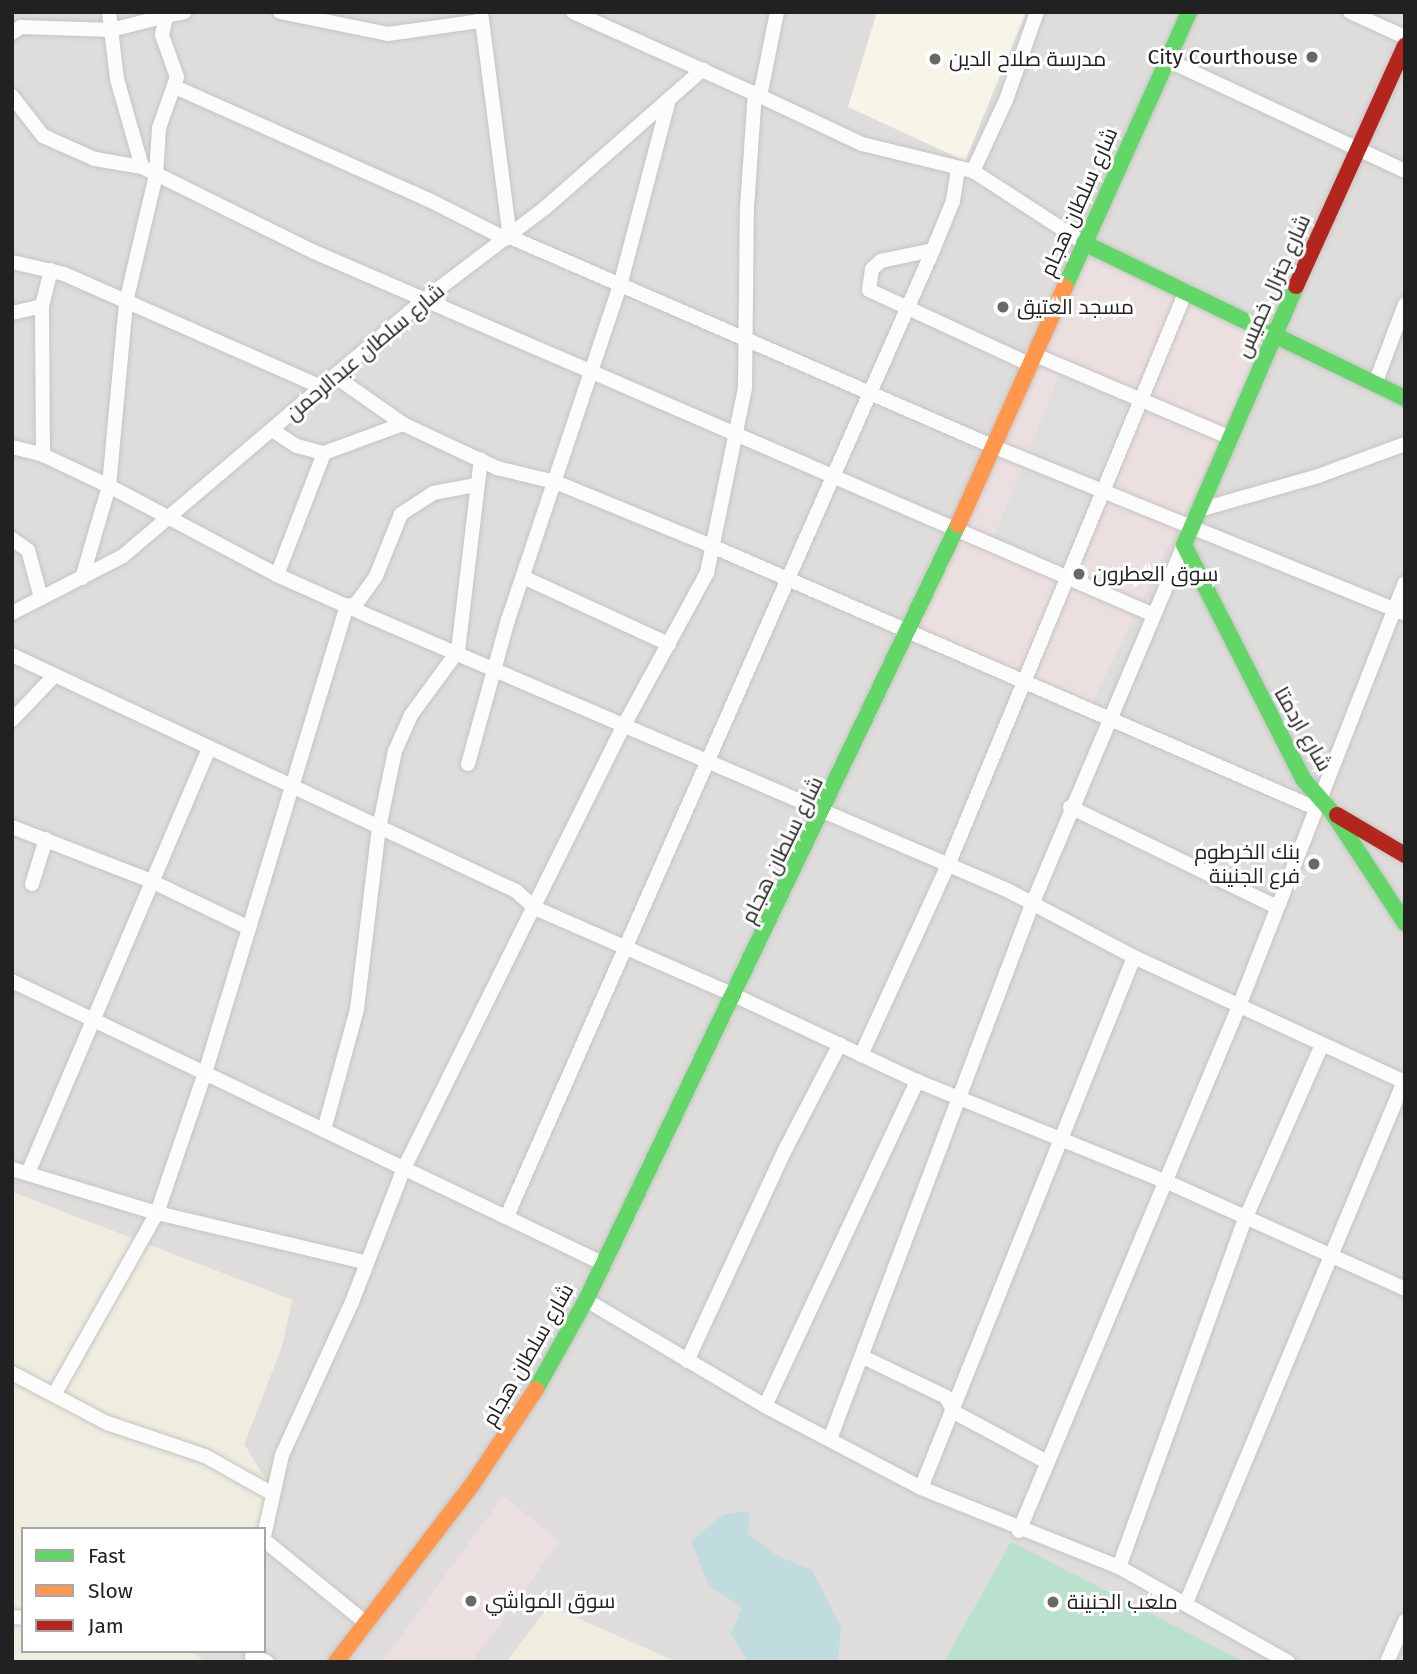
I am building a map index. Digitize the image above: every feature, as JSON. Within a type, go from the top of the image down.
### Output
[{"type":"main road","name":"شارع سلطان هجام","points":[[335,1662],[472,1485],[530,1399],[586,1300],[909,634],[1189,12]]},
{"type":"main road","name":"شارع جنرال خميس","points":[[1185,545],[1274,333],[1405,46]]},
{"type":"main road","points":[[1084,243],[1405,398]]},
{"type":"main road","name":"شارع اردمتا","points":[[1185,545],[1317,802],[1332,812],[1405,923]]},
{"type":"main road","points":[[1332,812],[1405,855]]},
{"type":"street","points":[[110,12],[117,79],[142,167]]},
{"type":"street","points":[[12,33],[20,27],[111,30],[185,12]]},
{"type":"street","points":[[279,12],[388,34],[481,17],[508,238]]},
{"type":"street","points":[[573,12],[703,69],[862,144],[965,169],[1084,243]]},
{"type":"street","points":[[266,1528],[282,1455],[352,1301],[404,1168],[623,727],[697,596],[714,547],[745,388],[743,335],[757,94],[777,12]]},
{"type":"street","points":[[507,1216],[933,250],[965,169],[1006,100],[1037,12]]},
{"type":"street","points":[[1350,12],[1405,37]]},
{"type":"street","points":[[82,578],[109,486],[126,302],[156,175],[159,128],[177,77],[162,35],[166,16]]},
{"type":"street","points":[[1167,60],[1405,171]]},
{"type":"street","name":"شارع سلطان عبدالرحمن","points":[[12,613],[123,556],[167,515],[336,377],[425,299],[508,238],[703,69]]},
{"type":"street","points":[[175,87],[508,238],[621,282],[992,446],[1399,612]]},
{"type":"street","points":[[12,96],[43,136],[95,159],[142,167],[312,251],[1153,615]]},
{"type":"street","points":[[468,764],[523,577],[621,282],[669,98]]},
{"type":"street","points":[[933,250],[881,261],[872,269],[869,290],[905,309],[1229,437]]},
{"type":"street","points":[[12,262],[51,270],[322,387]]},
{"type":"street","points":[[43,455],[42,306],[51,270]]},
{"type":"street","points":[[861,1055],[948,863],[1186,291]]},
{"type":"street","points":[[1375,384],[1405,304]]},
{"type":"street","points":[[12,313],[42,306]]},
{"type":"street","points":[[336,377],[402,424],[497,468],[555,482],[714,547],[1108,720],[1317,802]]},
{"type":"street","points":[[272,430],[297,446],[324,453],[402,424]]},
{"type":"street","points":[[1199,510],[1318,475],[1405,444]]},
{"type":"street","points":[[12,447],[43,455],[109,486],[277,575],[458,651],[623,727],[1033,901],[1133,957],[1404,1081],[1186,1603]]},
{"type":"street","points":[[277,575],[324,453]]},
{"type":"street","points":[[324,1130],[357,1009],[379,828],[403,728],[458,651],[481,459]]},
{"type":"street","points":[[347,606],[356,604],[376,576],[401,514],[432,493],[477,485]]},
{"type":"street","points":[[12,539],[28,550],[41,598]]},
{"type":"street","points":[[830,1439],[863,1357],[957,1097],[1070,807],[1185,545]]},
{"type":"street","points":[[523,577],[669,644]]},
{"type":"street","points":[[1019,1531],[1239,1006],[1317,802],[1399,612],[1405,583]]},
{"type":"street","points":[[54,1395],[157,1213],[205,1073],[347,606]]},
{"type":"street","points":[[12,655],[516,891],[535,908],[734,995],[917,1081],[1165,1181],[1405,1289]]},
{"type":"street","points":[[12,720],[54,676]]},
{"type":"street","points":[[27,1173],[209,748]]},
{"type":"street","points":[[1070,807],[1277,907]]},
{"type":"street","points":[[12,827],[151,881],[249,928]]},
{"type":"street","points":[[32,884],[46,839]]},
{"type":"street","points":[[921,1488],[1063,1139],[1133,957]]},
{"type":"street","points":[[12,981],[604,1264]]},
{"type":"street","points":[[687,1361],[786,1148],[840,1044]]},
{"type":"street","points":[[1118,1567],[1246,1217],[1322,1045]]},
{"type":"street","points":[[765,1406],[917,1081]]},
{"type":"street","points":[[12,1169],[157,1213],[365,1262]]},
{"type":"street","points":[[586,1300],[765,1406],[921,1488],[1019,1531],[1118,1567],[1288,1662]]},
{"type":"street","points":[[863,1357],[946,1397],[954,1412],[1047,1462]]},
{"type":"street","points":[[12,1373],[107,1423],[205,1456],[273,1494]]},
{"type":"street","points":[[266,1540],[366,1623]]},
{"type":"street","points":[[1387,1662],[1405,1621]]},
{"type":"street","points":[[252,1656],[267,1662]]},
{"type":"shaded area","points":[[12,12],[1405,12],[1405,1662],[677,1662],[550,1606],[506,1662],[205,1662],[194,1653],[266,1653],[266,1527],[259,1527],[271,1488],[244,1444],[282,1346],[292,1300],[12,1192]]},
{"type":"shaded area","name":"مدرسة صلاح الدين","points":[[877,12],[1026,12],[965,161],[848,107]]},
{"type":"shaded area","points":[[1087,252],[1269,341],[1085,717],[903,629]]},
{"type":"shaded area","points":[[1061,371],[1136,401],[1068,571],[992,541]]},
{"type":"shaded area","points":[[12,1192],[292,1300],[282,1346],[244,1444],[271,1488],[259,1527],[21,1527],[21,1653],[194,1653],[205,1662],[12,1662]]},
{"type":"shaded area","name":"سوق المواشي","points":[[503,1496],[560,1541],[472,1662],[382,1662]]},
{"type":"shaded area","points":[[549,1606],[677,1662],[506,1662]]},
{"type":"green space","name":"ملعب الجنينة","points":[[1011,1542],[1245,1662],[944,1662]]},
{"type":"water","points":[[750,1511],[748,1534],[776,1555],[812,1570],[841,1627],[838,1662],[748,1662],[731,1633],[742,1607],[709,1586],[691,1541],[724,1514]]},
{"type":"traffic: fast","points":[[1065,287],[1189,12]]},
{"type":"traffic: fast","points":[[1084,243],[1405,398]]},
{"type":"traffic: fast","points":[[1296,286],[1184,545],[1303,779],[1332,812],[1405,923]]},
{"type":"traffic: fast","points":[[536,1389],[586,1300],[958,525]]},
{"type":"traffic: slow","points":[[958,525],[1065,287]]},
{"type":"traffic: slow","points":[[336,1662],[472,1485],[536,1389]]},
{"type":"traffic: jam","points":[[1296,286],[1405,46]]},
{"type":"traffic: jam","points":[[1337,815],[1405,855]]},
{"type":"place","name":"City Courthouse","points":[[1312,57]]},
{"type":"place","name":"مدرسة صلاح الدين","points":[[935,59]]},
{"type":"place","name":"مسجد العتيق","points":[[1003,307]]},
{"type":"place","name":"سوق العطرون","points":[[1079,574]]},
{"type":"place","name":"بنك الخرطوم فرع الجنينة","points":[[1314,864]]},
{"type":"place","name":"سوق المواشي","points":[[471,1601]]},
{"type":"place","name":"ملعب الجنينة","points":[[1053,1602]]}]
